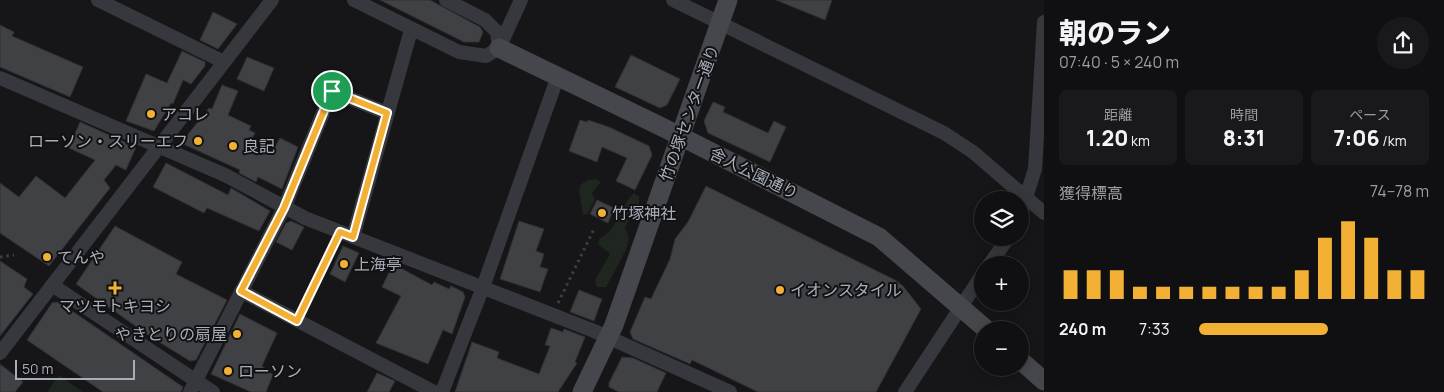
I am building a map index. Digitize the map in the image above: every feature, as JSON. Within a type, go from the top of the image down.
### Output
[{"type":"street","points":[[98,0],[224,62]]},
{"type":"street","points":[[0,353],[272,0]]},
{"type":"street","points":[[354,0],[411,30],[459,52],[486,56],[499,48],[521,0]]},
{"type":"street","points":[[446,0],[485,20],[497,32],[499,48]]},
{"type":"street","points":[[673,0],[944,133],[973,152],[1020,191]]},
{"type":"street","name":"竹の塚センター通り","points":[[582,392],[609,338],[728,0]]},
{"type":"street","points":[[1029,195],[1039,169],[1044,22]]},
{"type":"street","points":[[353,237],[411,30]]},
{"type":"street","name":"舎人公園通り","points":[[499,48],[680,136],[879,237],[977,321]]},
{"type":"street","points":[[442,392],[483,288],[558,76]]},
{"type":"street","points":[[0,78],[225,175],[284,208],[340,232],[552,314],[730,392]]},
{"type":"street","points":[[193,387],[284,208],[332,91],[387,113]]},
{"type":"street","points":[[1029,199],[1044,213]]},
{"type":"street","points":[[52,285],[193,387],[213,392]]},
{"type":"street","points":[[905,392],[974,287]]},
{"type":"street","points":[[241,291],[434,392]]},
{"type":"street","points":[[1029,368],[1044,381]]},
{"type":"path","points":[[552,314],[595,227]]},
{"type":"path","points":[[297,321],[340,232]]},
{"type":"path","points":[[0,256],[14,255]]},
{"type":"shaded area","points":[[596,179],[601,182],[592,193],[595,200],[587,215],[583,214],[579,190],[581,184],[588,180]]},
{"type":"shaded area","points":[[634,193],[639,196],[639,205],[625,227],[629,238],[626,250],[606,287],[597,287],[595,280],[610,254],[598,244],[600,238],[611,229],[625,204]]},
{"type":"shaded area","points":[[59,375],[83,392],[47,392]]},
{"type":"building","points":[[380,0],[430,0],[480,27],[483,32],[479,42],[464,42]]},
{"type":"building","points":[[776,0],[832,0],[825,20]]},
{"type":"building","points":[[213,12],[237,24],[218,49],[200,40]]},
{"type":"building","points":[[0,25],[14,32],[12,36],[83,67],[70,97],[0,67]]},
{"type":"building","points":[[182,51],[205,62],[205,66],[191,84],[183,80],[173,104],[171,103],[154,131],[126,121],[146,74],[167,83]]},
{"type":"building","points":[[631,55],[680,79],[667,105],[660,108],[615,87]]},
{"type":"building","points":[[247,57],[274,68],[264,91],[237,79]]},
{"type":"building","points":[[222,85],[238,91],[228,115],[251,126],[249,130],[255,133],[250,142],[272,152],[280,138],[298,147],[282,189],[258,177],[256,182],[239,173],[240,170],[181,143],[209,108],[212,109]]},
{"type":"building","points":[[713,102],[725,107],[723,112],[768,133],[774,121],[786,127],[770,162],[708,133],[704,121]]},
{"type":"building","points":[[580,120],[587,122],[588,120],[609,127],[649,146],[652,155],[635,190],[616,181],[627,158],[602,147],[597,162],[569,151]]},
{"type":"building","points":[[80,122],[136,147],[126,170],[116,165],[104,180],[110,188],[49,266],[0,233],[0,183],[19,197],[36,176],[65,198],[95,160],[69,148]]},
{"type":"building","points":[[166,163],[228,195],[231,188],[270,211],[259,231],[207,208],[204,213],[153,187]]},
{"type":"building","name":"イオンスタイル","points":[[706,186],[895,280],[903,286],[921,309],[876,392],[758,392],[692,360],[690,364],[633,339],[630,332],[645,297],[651,299],[670,259],[675,239],[688,222]]},
{"type":"building","points":[[597,200],[614,208],[608,223],[590,214]]},
{"type":"building","points":[[291,221],[304,227],[292,250],[276,242],[286,223]]},
{"type":"building","points":[[519,221],[544,229],[536,251],[544,254],[540,267],[548,269],[540,292],[500,279]]},
{"type":"building","points":[[115,226],[182,262],[176,274],[227,300],[196,360],[190,361],[151,337],[76,284]]},
{"type":"building","points":[[343,246],[359,253],[345,282],[330,274]]},
{"type":"building","points":[[0,261],[27,279],[24,287],[33,294],[0,336]]},
{"type":"building","points":[[393,264],[432,285],[434,282],[449,289],[451,286],[463,292],[465,297],[452,334],[443,330],[428,364],[376,343],[401,296],[382,287]]},
{"type":"building","points":[[579,290],[602,299],[594,321],[570,312]]},
{"type":"building","points":[[59,302],[183,387],[181,392],[103,392],[27,340],[52,303]]},
{"type":"building","points":[[240,314],[277,333],[262,366],[273,375],[266,392],[251,392],[211,374]]},
{"type":"building","points":[[551,328],[563,332],[564,329],[585,337],[575,362],[577,363],[558,392],[455,392],[472,342],[499,352],[497,358],[539,374],[550,346],[545,345]]},
{"type":"building","points":[[622,357],[633,358],[666,373],[657,392],[619,392],[609,387],[609,383]]},
{"type":"building","points":[[0,364],[23,382],[15,392],[0,392]]},
{"type":"building","points":[[377,373],[395,381],[389,392],[367,392]]},
{"type":"place","name":"アコレ","points":[[151,114]]},
{"type":"place","name":"ローソン・スリーエフ","points":[[198,141]]},
{"type":"place","name":"良記","points":[[233,146]]},
{"type":"place","name":"竹塚神社","points":[[602,213]]},
{"type":"place","name":"てんや","points":[[47,257]]},
{"type":"place","name":"上海亭","points":[[344,264]]},
{"type":"place","name":"マツモトキヨシ","points":[[115,288]]},
{"type":"place","name":"イオンスタイル","points":[[780,290]]},
{"type":"place","name":"やきとりの扇屋","points":[[237,334]]},
{"type":"place","name":"ローソン","points":[[228,371]]},
{"type":"route","points":[[332,91],[387,113],[353,237],[340,232],[297,321],[241,291],[284,208],[332,91]]}]
